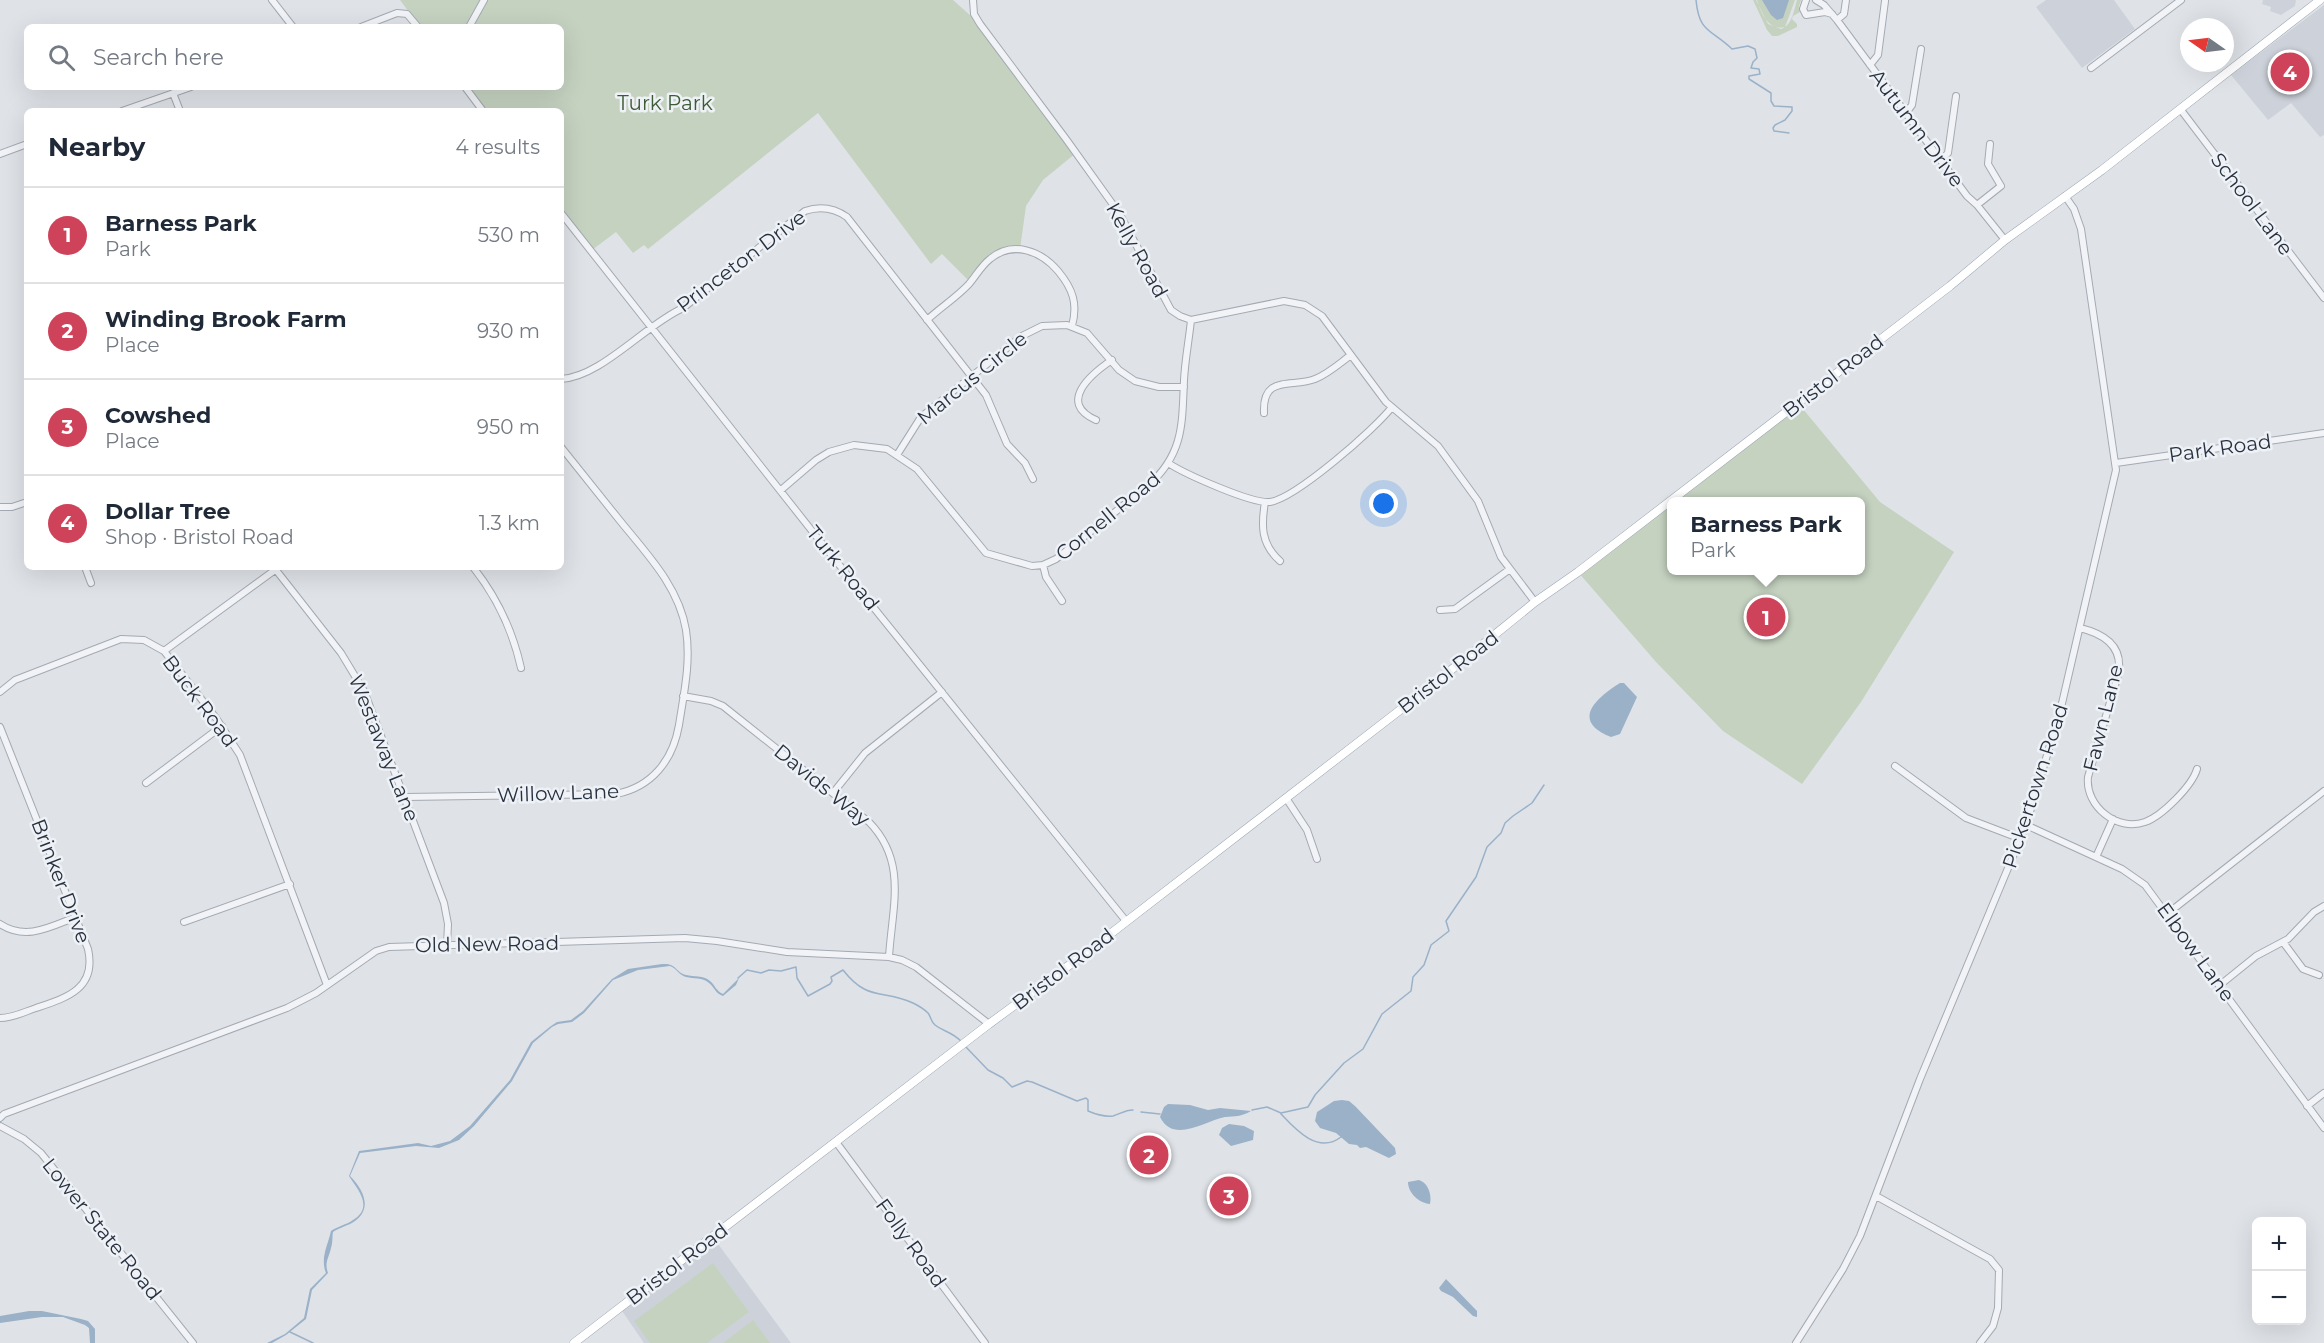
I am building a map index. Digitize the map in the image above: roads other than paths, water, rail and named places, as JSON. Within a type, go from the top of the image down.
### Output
[{"type":"main road","name":"Bristol Road","points":[[1676,497],[1950,286],[2005,240],[2181,110],[2320,0]]},
{"type":"main road","name":"Bristol Road","points":[[575,1343],[1435,683],[1535,602],[1667,504]]},
{"type":"street","points":[[272,0],[291,24]]},
{"type":"street","points":[[471,24],[484,0]]},
{"type":"street","name":"Kelly Road","points":[[973,0],[974,14],[980,24],[1119,213],[1167,304],[1174,313],[1191,320]]},
{"type":"street","points":[[1806,0],[1803,9],[1806,15],[1825,12],[1835,17],[1844,14],[1846,0]]},
{"type":"street","name":"Autumn Drive","points":[[1816,0],[1835,17],[1967,196],[2005,240]]},
{"type":"street","points":[[2091,68],[2181,0]]},
{"type":"street","points":[[1870,65],[1878,55],[1886,1]]},
{"type":"street","points":[[369,24],[397,13],[407,14],[415,24]]},
{"type":"street","points":[[1906,113],[1912,105],[1920,49]]},
{"type":"street","points":[[130,108],[182,90]]},
{"type":"street","points":[[467,90],[481,108]]},
{"type":"street","points":[[173,93],[179,108]]},
{"type":"street","points":[[1941,160],[1948,153],[1956,96]]},
{"type":"street","name":"School Lane","points":[[2181,110],[2324,298]]},
{"type":"street","points":[[1977,205],[2001,186],[1988,165],[1990,144]]},
{"type":"street","points":[[0,154],[24,145]]},
{"type":"street","name":"Pickertown Road","points":[[1799,1342],[1849,1259],[1876,1196],[1920,1080],[2021,839],[2046,760],[2080,628],[2116,463],[2081,229],[2074,209],[2065,196]]},
{"type":"street","name":"Princeton Drive","points":[[651,328],[665,316],[683,308],[805,211],[814,208],[831,209],[847,217],[986,395],[1010,449],[1025,463],[1033,479]]},
{"type":"street","name":"Turk Road","points":[[564,217],[1126,921]]},
{"type":"street","points":[[927,320],[968,285],[989,260],[997,254],[1020,249],[1041,255],[1067,282],[1075,304],[1072,326],[1087,333],[1124,374],[1135,381],[1164,388],[1184,387]]},
{"type":"street","points":[[1191,320],[1278,302],[1298,303],[1312,308],[1322,316],[1392,407],[1430,438],[1458,474],[1478,501],[1498,551],[1535,602]]},
{"type":"street","name":"Cornell Road","points":[[781,490],[822,456],[846,447],[871,446],[887,449],[924,477],[986,553],[1026,566],[1043,565],[1056,559],[1149,485],[1168,463],[1181,433],[1191,320]]},
{"type":"street","name":"Marcus Circle","points":[[897,455],[921,417],[1031,330],[1053,325],[1072,326]]},
{"type":"street","points":[[564,378],[582,375],[651,328]]},
{"type":"street","points":[[1264,413],[1267,393],[1277,385],[1315,379],[1351,355]]},
{"type":"street","points":[[1096,420],[1084,413],[1081,408],[1079,402],[1081,389],[1094,372],[1112,360]]},
{"type":"street","points":[[1168,463],[1237,494],[1265,502],[1281,499],[1294,492],[1373,430],[1392,407]]},
{"type":"street","name":"Park Road","points":[[2116,463],[2324,433]]},
{"type":"street","name":"Willow Lane","points":[[405,797],[605,795],[626,792],[648,780],[667,760],[676,737],[688,662],[687,637],[676,597],[663,574],[564,451]]},
{"type":"street","points":[[1265,502],[1263,533],[1271,552],[1281,561]]},
{"type":"street","points":[[0,507],[12,507],[24,503]]},
{"type":"street","points":[[1043,565],[1046,577],[1062,601]]},
{"type":"street","points":[[1440,610],[1455,609],[1510,569]]},
{"type":"street","points":[[86,570],[91,583]]},
{"type":"street","points":[[164,651],[275,570]]},
{"type":"street","name":"Westaway Lane","points":[[279,570],[357,677],[372,708],[444,903],[448,924],[447,946]]},
{"type":"street","points":[[475,570],[500,611],[520,668]]},
{"type":"street","name":"Fawn Lane","points":[[2080,628],[2106,638],[2118,655],[2118,675],[2087,785],[2093,803],[2113,819]]},
{"type":"street","name":"Buck Road","points":[[0,692],[15,680],[121,639],[144,640],[164,651],[222,726],[240,755],[327,985]]},
{"type":"street","points":[[833,793],[865,753],[942,692]]},
{"type":"street","name":"Davids Way","points":[[683,696],[711,701],[723,706],[880,833],[890,851],[895,881],[889,957]]},
{"type":"street","points":[[146,783],[222,726]]},
{"type":"street","name":"Brinker Drive","points":[[0,727],[76,917],[89,955],[90,966],[84,982],[68,997],[11,1017],[0,1018]]},
{"type":"street","points":[[1895,765],[1966,818],[2021,839]]},
{"type":"street","points":[[2096,857],[2113,819],[2132,824],[2152,819],[2187,788],[2197,770]]},
{"type":"street","points":[[2167,914],[2324,791]]},
{"type":"street","points":[[1286,798],[1307,830],[1317,859]]},
{"type":"street","name":"Elbow Lane","points":[[2026,825],[2139,879],[2154,896],[2324,1128]]},
{"type":"street","points":[[184,922],[290,884]]},
{"type":"street","points":[[2220,985],[2256,956],[2283,942],[2314,912],[2324,906]]},
{"type":"street","points":[[0,924],[12,931],[32,933],[76,917]]},
{"type":"street","name":"Old New Road","points":[[0,1118],[4,1114],[58,1093],[287,1008],[381,949],[687,938],[787,952],[889,957],[916,967],[989,1024]]},
{"type":"street","points":[[2283,942],[2303,969],[2319,975]]},
{"type":"street","points":[[2307,1106],[2324,1093]]},
{"type":"street","name":"Lower State Road","points":[[0,1126],[18,1135],[41,1153],[193,1343]]},
{"type":"street","name":"Folly Road","points":[[837,1142],[985,1343]]},
{"type":"street","points":[[1876,1196],[1995,1263],[1999,1270],[1997,1316],[1993,1326],[1980,1343]]},
{"type":"water","points":[[1762,0],[1789,0],[1783,18],[1777,20],[1771,15]]},
{"type":"water","points":[[1620,683],[1624,683],[1637,697],[1620,734],[1611,737],[1599,731],[1592,724],[1591,710],[1596,702]]},
{"type":"water","points":[[662,964],[671,965],[686,975],[707,979],[723,994],[739,978],[736,985],[723,996],[706,981],[684,976],[670,966],[638,970],[613,980],[584,1013],[572,1022],[552,1027],[533,1043],[512,1081],[474,1126],[459,1140],[439,1148],[416,1146],[360,1153],[350,1176],[362,1193],[364,1210],[355,1221],[333,1232],[327,1263],[328,1273],[312,1290],[306,1319],[286,1335],[272,1343],[267,1343],[285,1334],[304,1318],[310,1289],[326,1273],[324,1257],[331,1231],[353,1220],[362,1210],[362,1198],[349,1176],[359,1151],[418,1143],[431,1146],[450,1141],[470,1126],[510,1080],[531,1042],[557,1022],[571,1020],[583,1011],[612,979],[628,969]]},
{"type":"water","points":[[1334,1101],[1349,1101],[1355,1106],[1395,1148],[1396,1154],[1389,1158],[1366,1147],[1360,1148],[1349,1144],[1336,1133],[1320,1128],[1315,1121],[1317,1112]]},
{"type":"water","points":[[1168,1104],[1190,1105],[1208,1110],[1220,1108],[1251,1111],[1181,1130],[1166,1125],[1160,1117],[1164,1107]]},
{"type":"water","points":[[1229,1124],[1244,1126],[1254,1131],[1253,1140],[1231,1146],[1219,1135],[1222,1128]]},
{"type":"water","points":[[1419,1180],[1429,1189],[1430,1204],[1418,1200],[1408,1186],[1408,1182]]},
{"type":"water","points":[[1446,1279],[1477,1311],[1477,1317],[1453,1297],[1441,1291],[1439,1288]]},
{"type":"water","points":[[42,1311],[88,1321],[95,1329],[95,1343],[90,1343],[89,1328],[63,1317],[42,1317],[0,1323],[0,1316]]},
{"type":"waterway","points":[[1696,0],[1700,19],[1707,29],[1732,49],[1748,46],[1755,49],[1757,58],[1751,68],[1759,69],[1760,74],[1749,76],[1749,79],[1771,93],[1774,106],[1792,107],[1792,111],[1785,120],[1773,128],[1774,131],[1789,133]]},
{"type":"waterway","points":[[1252,1110],[1267,1107],[1281,1113],[1308,1107],[1315,1095],[1344,1063],[1363,1049],[1382,1014],[1411,991],[1413,977],[1424,965],[1431,945],[1449,931],[1446,921],[1476,877],[1487,847],[1501,833],[1505,823],[1532,803],[1544,785]]},
{"type":"waterway","points":[[738,978],[747,970],[761,973],[796,967],[797,978],[808,996],[830,984],[831,977],[843,970],[860,987],[868,991],[902,999],[919,1006],[928,1013],[935,1025],[962,1042]]},
{"type":"waterway","points":[[965,1046],[988,1070],[1003,1078],[1012,1087],[1027,1081],[1077,1101],[1086,1098],[1088,1111],[1103,1116],[1113,1116],[1133,1110]]},
{"type":"waterway","points":[[1141,1112],[1160,1114]]},
{"type":"waterway","points":[[1281,1114],[1300,1133],[1316,1142],[1332,1142],[1341,1137]]},
{"type":"waterway","points":[[290,1332],[313,1343]]},
{"type":"place","name":"Dollar Tree","points":[[2290,72]]},
{"type":"place","name":"Barness Park","points":[[1766,617]]},
{"type":"place","name":"Winding Brook Farm","points":[[1149,1155]]},
{"type":"place","name":"Cowshed","points":[[1229,1196]]},
{"type":"park label","name":"Turk Park","points":[[665,103]]}]
